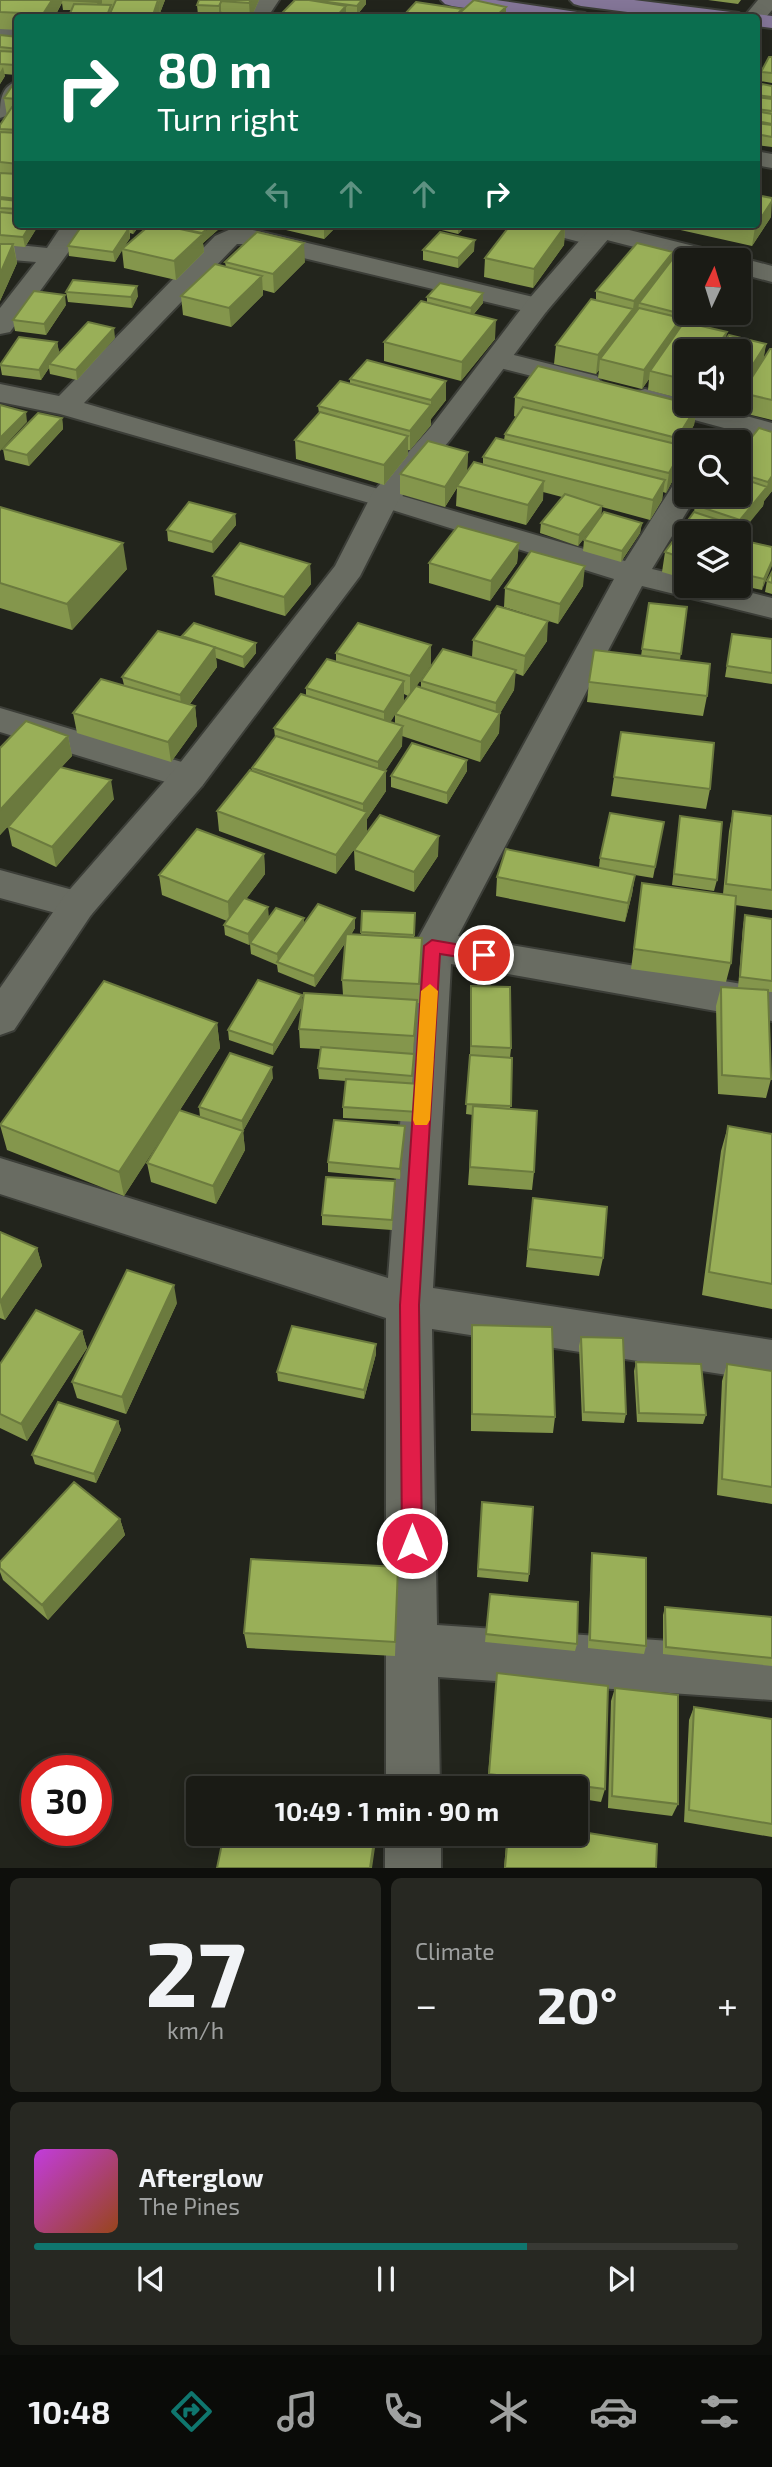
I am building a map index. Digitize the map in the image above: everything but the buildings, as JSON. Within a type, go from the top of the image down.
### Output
[{"type":"main road","points":[[452,0],[549,14]]},
{"type":"main road","points":[[581,0],[698,14]]},
{"type":"street","points":[[758,14],[769,0]]},
{"type":"street","points":[[0,111],[14,93]]},
{"type":"street","points":[[0,326],[73,228]]},
{"type":"street","points":[[574,228],[601,231],[674,249]]},
{"type":"street","points":[[0,1019],[78,905],[189,777],[349,569],[383,498],[440,434],[537,306],[601,231]]},
{"type":"street","points":[[65,406],[224,241],[231,237],[245,236],[537,306]]},
{"type":"street","points":[[0,251],[54,256]]},
{"type":"street","points":[[751,268],[772,274]]},
{"type":"street","points":[[498,359],[718,430]]},
{"type":"street","points":[[0,394],[65,406],[383,498],[632,574],[772,608]]},
{"type":"street","points":[[751,432],[772,432]]},
{"type":"street","points":[[413,1776],[409,1305],[432,946],[632,574],[674,507]]},
{"type":"street","points":[[0,720],[189,777]]},
{"type":"street","points":[[0,884],[78,905]]},
{"type":"street","points":[[432,946],[772,1005]]},
{"type":"street","points":[[0,1176],[409,1305],[772,1361]]},
{"type":"street","points":[[414,1649],[772,1674]]},
{"type":"street","points":[[413,1846],[414,1868]]},
{"type":"slow traffic","points":[[421,1120],[430,991]]},
{"type":"route","points":[[412,1543],[409,1305],[432,946],[484,955]]}]
